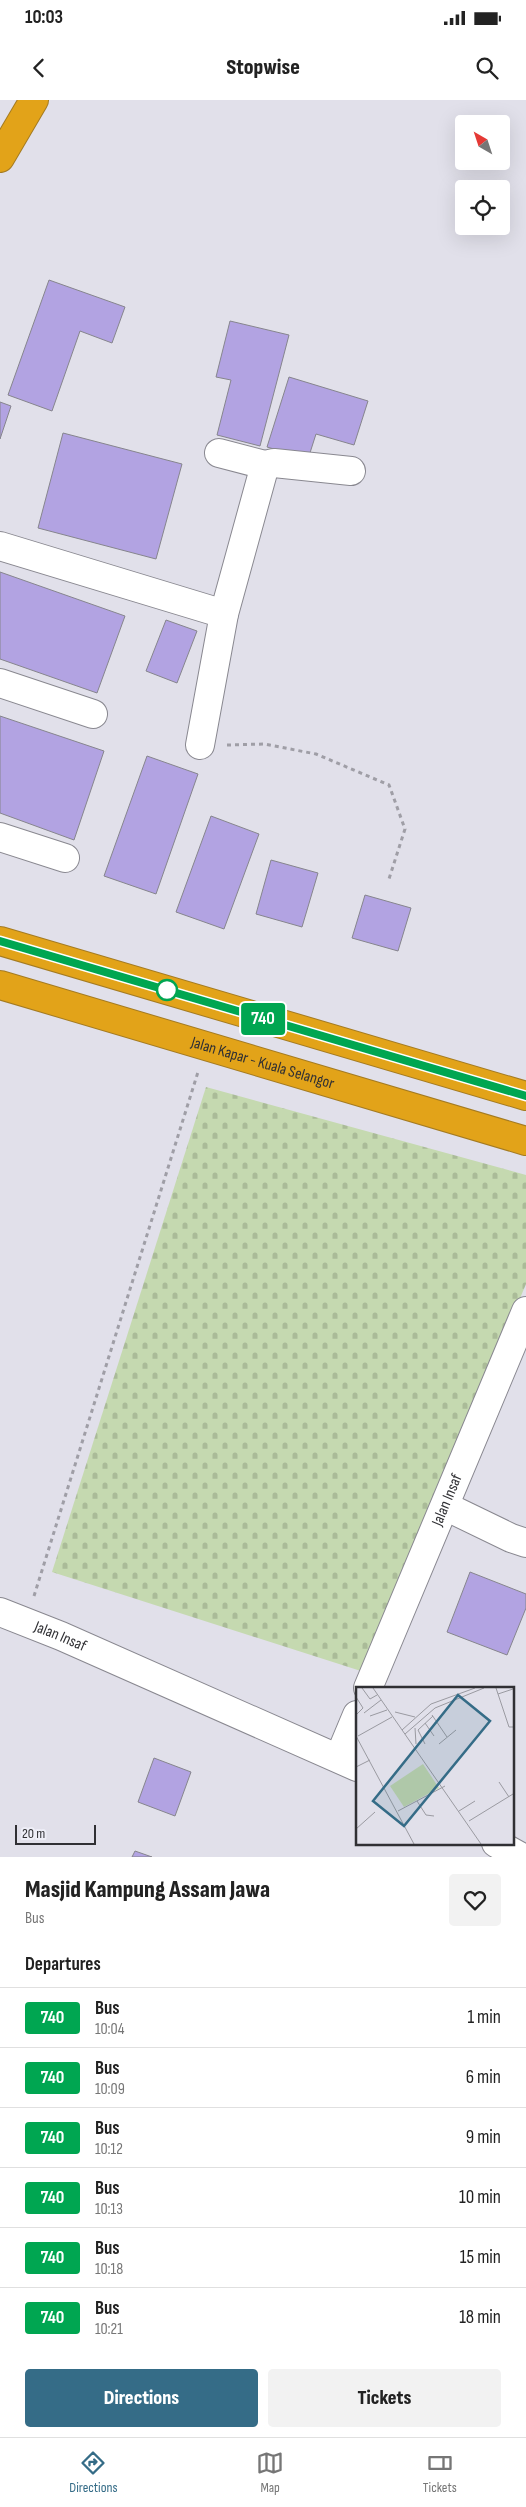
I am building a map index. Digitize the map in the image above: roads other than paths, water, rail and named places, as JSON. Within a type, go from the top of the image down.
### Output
[{"type":"highway","points":[[0,158],[34,100]]},
{"type":"highway","points":[[0,941],[526,1096]]},
{"type":"highway","name":"Jalan Kapar - Kuala Selangor","points":[[0,985],[526,1142]]},
{"type":"street","points":[[220,453],[265,465],[274,464],[351,471]]},
{"type":"street","points":[[200,745],[224,614],[265,465]]},
{"type":"street","points":[[0,546],[224,614]]},
{"type":"street","points":[[0,683],[93,714]]},
{"type":"street","points":[[0,837],[65,858]]},
{"type":"street","name":"Jalan Insaf","points":[[368,1687],[526,1311]]},
{"type":"street","points":[[444,1506],[511,1538],[526,1543]]},
{"type":"street","name":"Jalan Insaf","points":[[0,1612],[348,1762],[356,1720]]},
{"type":"street","points":[[498,1844],[521,1857]]}]
